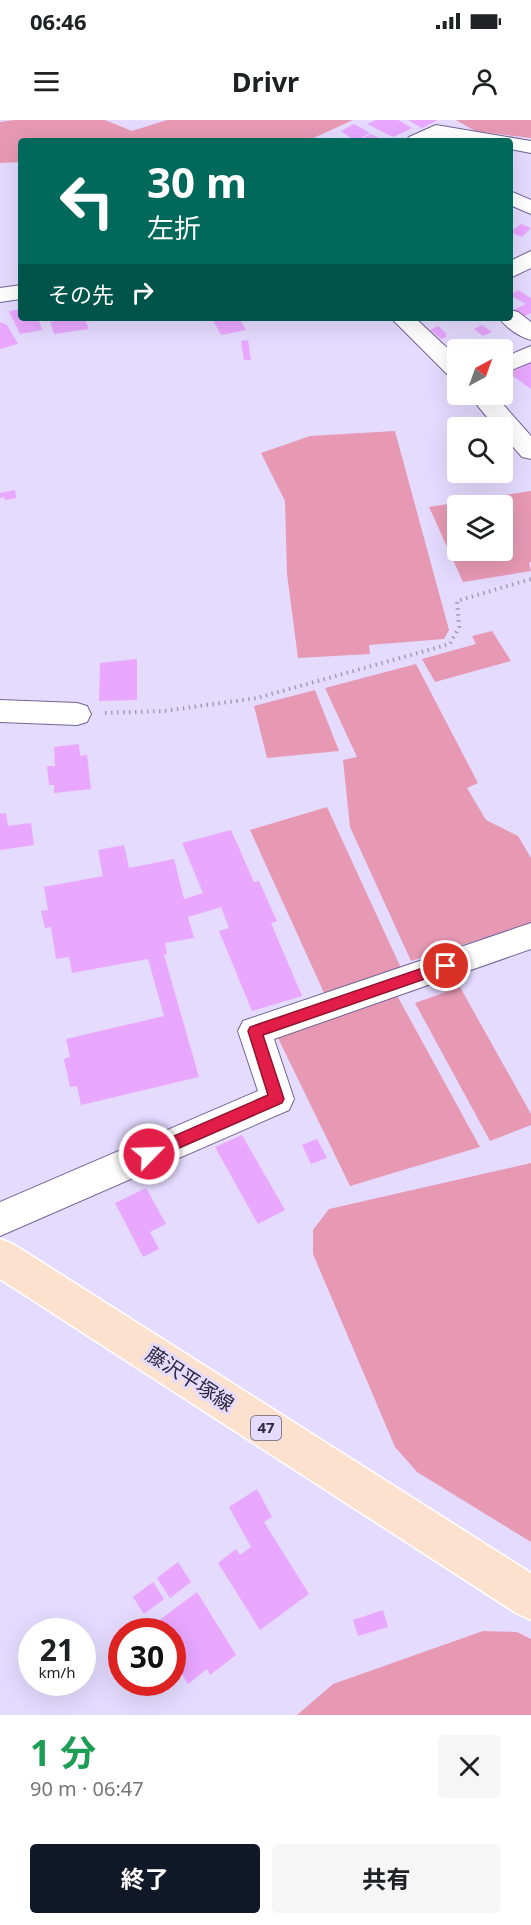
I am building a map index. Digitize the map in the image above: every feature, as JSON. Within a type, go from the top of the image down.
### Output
[{"type":"main road","name":"藤沢平塚線","points":[[0,1257],[531,1598]]},
{"type":"street","points":[[422,138],[436,131],[479,138]]},
{"type":"street","points":[[513,144],[531,147]]},
{"type":"street","points":[[513,199],[531,208]]},
{"type":"street","points":[[513,269],[531,258]]},
{"type":"street","points":[[0,295],[18,292]]},
{"type":"street","points":[[513,319],[531,333]]},
{"type":"street","points":[[405,321],[447,361]]},
{"type":"street","points":[[513,362],[531,354]]},
{"type":"street","points":[[490,405],[531,451]]},
{"type":"street","points":[[0,711],[77,714]]},
{"type":"street","points":[[0,1219],[277,1099],[255,1031],[531,936]]},
{"type":"path","points":[[77,714],[164,711],[257,698],[450,644],[459,627],[457,601],[531,579]]},
{"type":"shaded area","points":[[105,120],[132,131],[167,120],[353,120],[314,138],[18,138],[18,162],[0,163],[0,122]]},
{"type":"shaded area","points":[[456,120],[531,120],[531,138],[475,131]]},
{"type":"shaded area","points":[[395,431],[449,630],[444,639],[369,645],[370,654],[298,658],[287,574],[285,501],[261,453],[310,436]]},
{"type":"shaded area","points":[[531,491],[531,562],[529,563],[531,571],[463,582],[453,561],[513,561],[513,495],[506,495]]},
{"type":"shaded area","points":[[447,504],[447,547],[429,507]]},
{"type":"shaded area","points":[[492,631],[511,661],[435,682],[422,659],[476,644],[472,636]]},
{"type":"shaded area","points":[[416,664],[478,783],[467,788],[486,820],[518,836],[531,858],[531,923],[411,961],[350,827],[343,760],[357,757],[325,688]]},
{"type":"shaded area","points":[[315,690],[339,751],[267,758],[254,706]]},
{"type":"shaded area","points":[[327,807],[401,968],[325,995],[250,830]]},
{"type":"shaded area","points":[[460,987],[531,1114],[531,1125],[490,1141],[415,1003]]},
{"type":"shaded area","points":[[394,990],[480,1147],[350,1186],[276,1034]]},
{"type":"shaded area","points":[[531,1163],[531,1542],[417,1472],[395,1447],[313,1254],[313,1230],[329,1209]]},
{"type":"shaded area","points":[[483,1631],[517,1632],[531,1639],[531,1715],[297,1715],[333,1684]]},
{"type":"building","points":[[376,120],[398,120],[412,128],[393,137],[367,124]]},
{"type":"building","points":[[408,120],[438,120],[422,128]]},
{"type":"building","points":[[354,124],[370,133],[361,138],[351,138],[341,131]]},
{"type":"building","points":[[371,134],[379,138],[363,138]]},
{"type":"building","points":[[521,224],[531,228],[522,237],[513,233],[513,230]]},
{"type":"building","points":[[518,290],[531,298],[531,313],[521,318],[513,312],[513,310],[526,304],[513,297],[513,293]]},
{"type":"building","points":[[18,310],[18,321],[39,321],[42,330],[20,334],[9,311]]},
{"type":"building","points":[[85,321],[89,329],[54,334],[50,322]]},
{"type":"building","points":[[214,321],[241,321],[246,330],[221,335]]},
{"type":"building","points":[[0,322],[7,325],[18,344],[0,349]]},
{"type":"building","points":[[482,325],[492,332],[483,336],[474,329]]},
{"type":"building","points":[[438,326],[447,334],[445,335],[447,337],[441,339],[430,330]]},
{"type":"building","points":[[248,340],[251,360],[244,360],[241,341]]},
{"type":"building","points":[[531,362],[531,389],[513,376],[513,371]]},
{"type":"building","points":[[15,490],[16,498],[5,500],[4,497],[0,498],[0,493]]},
{"type":"building","points":[[137,659],[137,700],[99,701],[100,663]]},
{"type":"building","points":[[79,744],[80,756],[87,755],[91,789],[54,793],[54,785],[49,785],[47,766],[55,766],[54,747]]},
{"type":"building","points":[[6,813],[8,826],[31,823],[34,845],[0,850],[0,814]]},
{"type":"building","points":[[231,830],[254,882],[259,881],[277,921],[271,923],[302,996],[252,1011],[219,931],[229,928],[221,907],[188,917],[194,938],[165,943],[167,954],[164,955],[199,1077],[81,1105],[77,1086],[70,1087],[64,1059],[70,1057],[66,1039],[164,1016],[148,959],[72,973],[69,957],[56,959],[51,927],[45,928],[41,911],[48,910],[44,887],[103,876],[98,850],[124,845],[129,868],[174,859],[184,899],[203,893],[182,843]]},
{"type":"building","points":[[242,1135],[285,1210],[258,1224],[215,1147]]},
{"type":"building","points":[[317,1139],[327,1158],[311,1164],[302,1145]]},
{"type":"building","points":[[146,1188],[166,1224],[150,1232],[159,1249],[143,1257],[115,1203]]},
{"type":"building","points":[[257,1489],[272,1517],[264,1522],[309,1594],[260,1630],[218,1563],[236,1549],[240,1555],[251,1547],[229,1507]]},
{"type":"building","points":[[178,1562],[191,1582],[170,1598],[157,1578]]},
{"type":"building","points":[[153,1582],[164,1599],[144,1614],[133,1597]]},
{"type":"building","points":[[197,1592],[236,1655],[210,1675],[207,1669],[188,1684],[186,1681],[186,1618],[162,1618]]},
{"type":"building","points":[[383,1610],[388,1627],[358,1636],[353,1620]]},
{"type":"route","points":[[149,1154],[277,1099],[255,1031],[446,966]]}]
